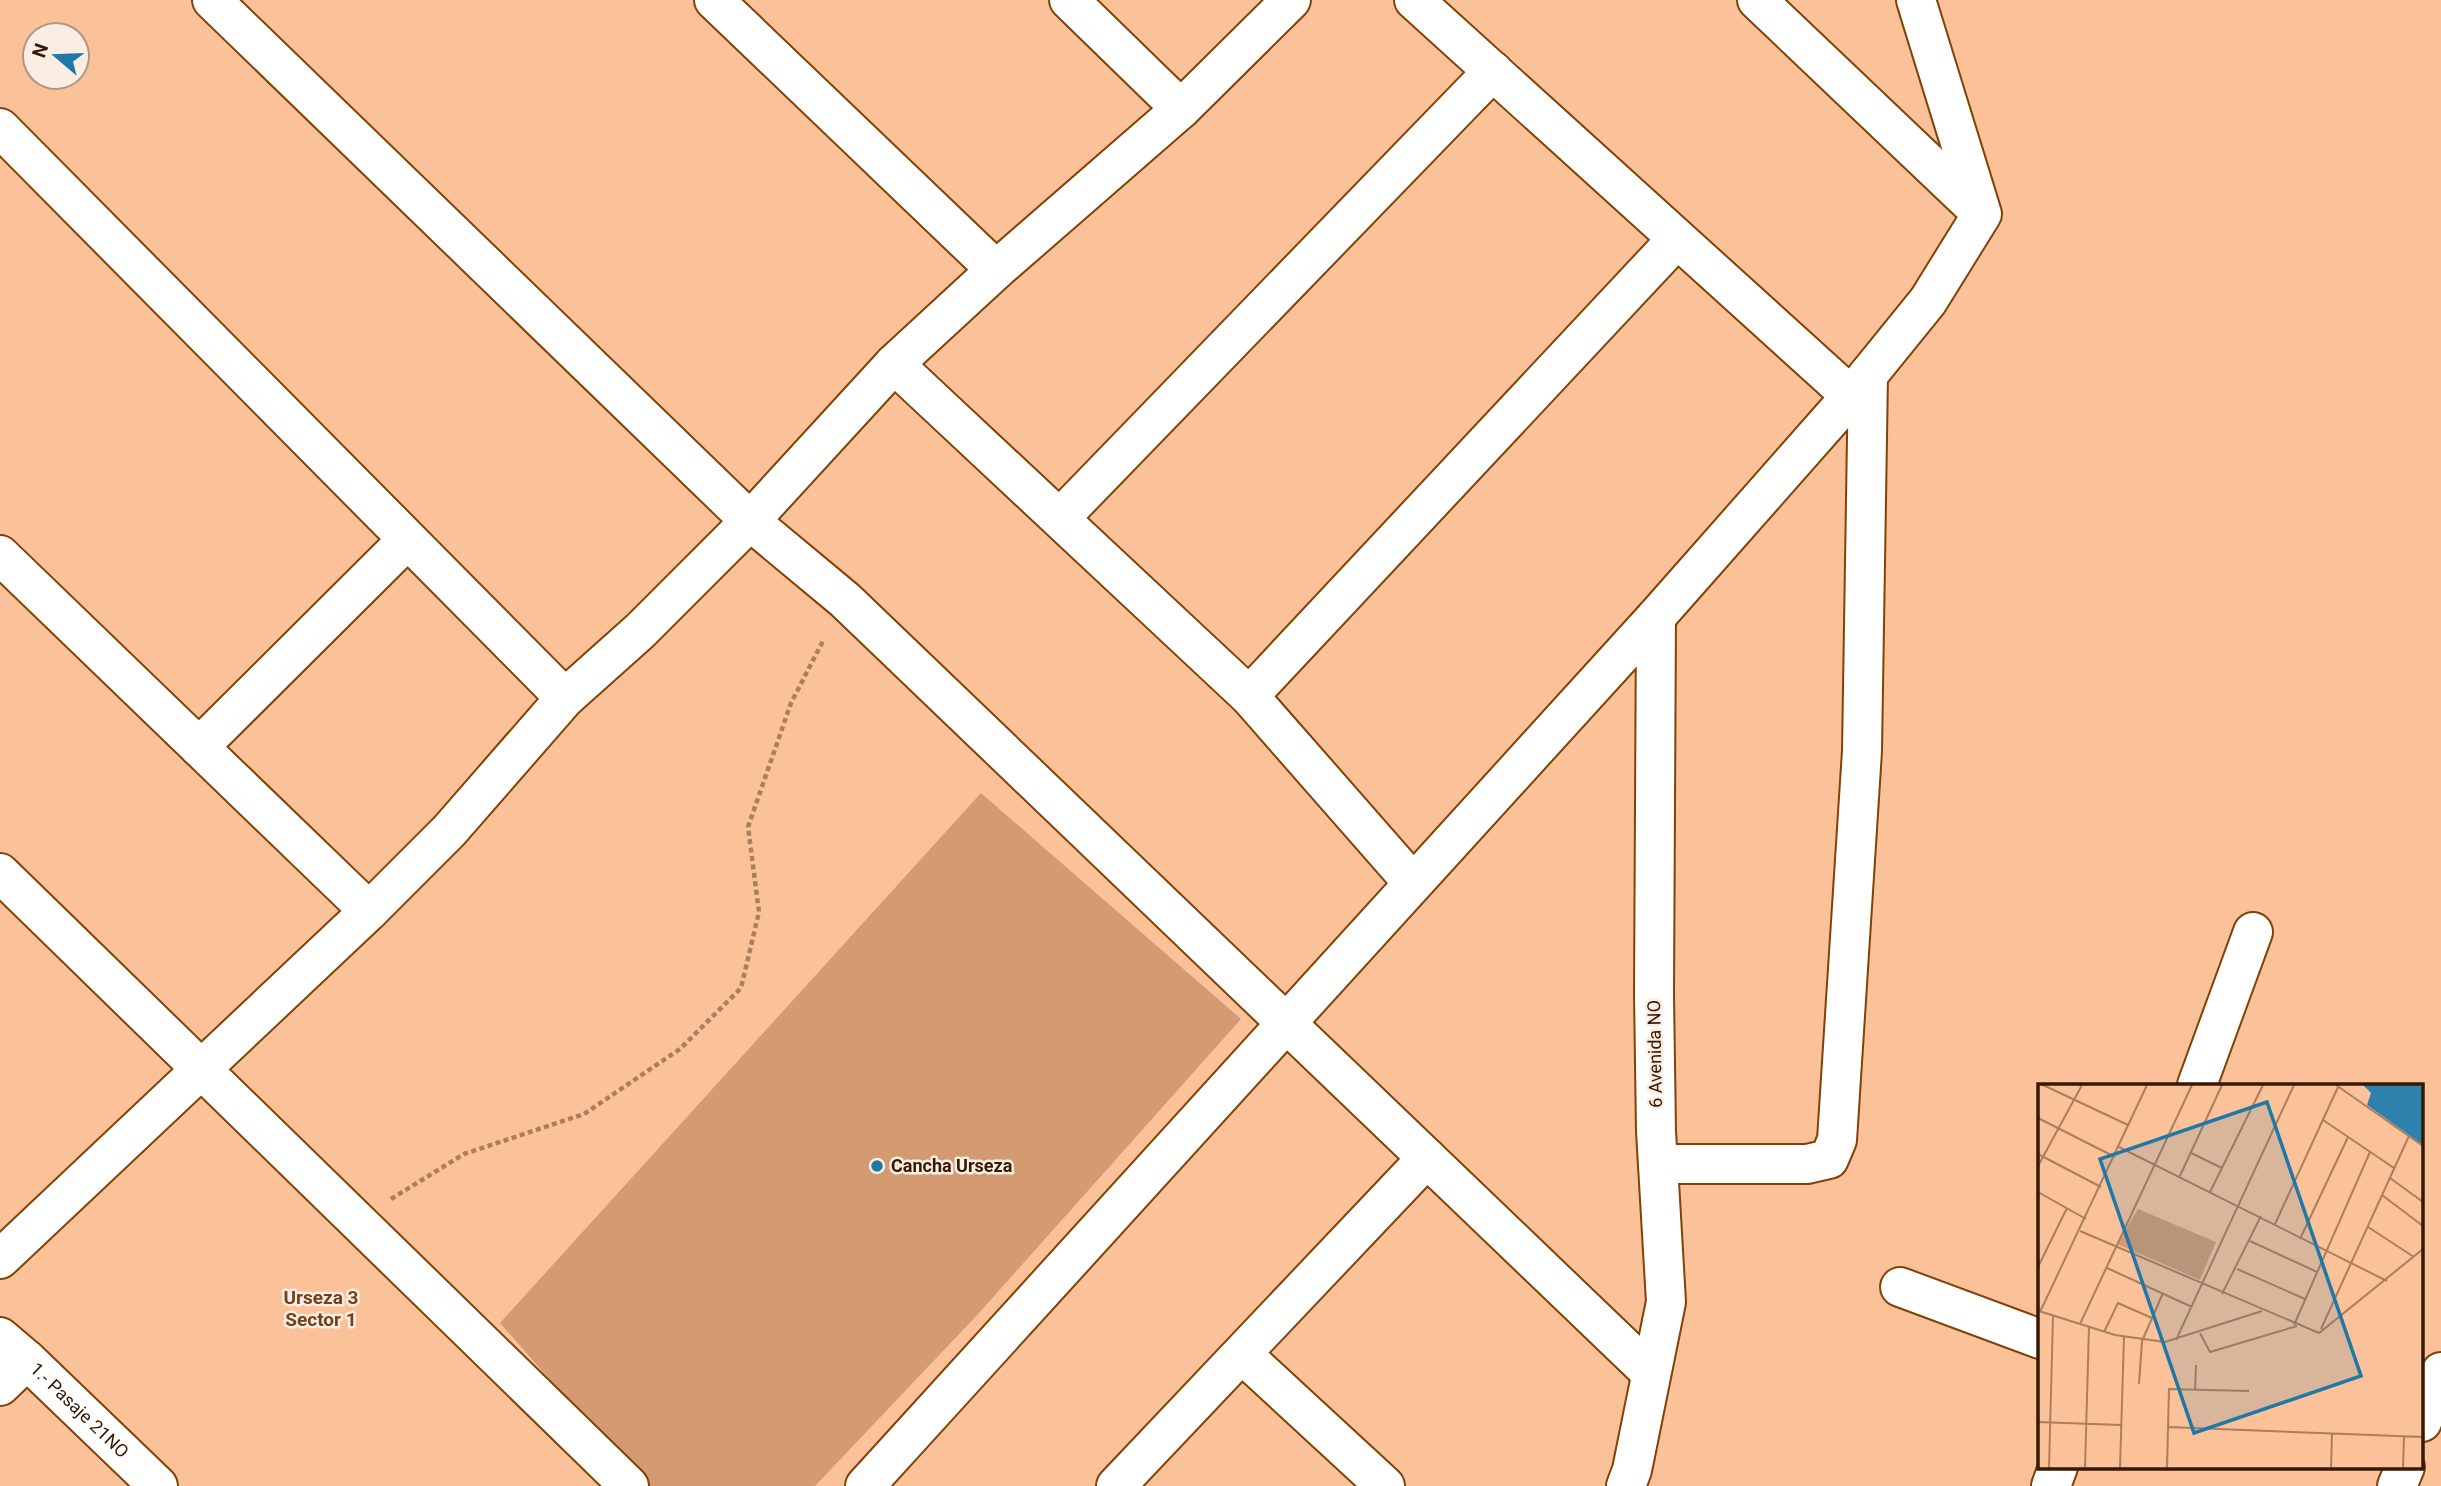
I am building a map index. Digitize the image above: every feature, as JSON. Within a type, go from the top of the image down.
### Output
[{"type":"street","points":[[212,0],[750,521],[845,600],[1651,1373]]},
{"type":"street","points":[[714,0],[996,270]]},
{"type":"street","points":[[1069,0],[1181,109]]},
{"type":"street","points":[[0,1259],[369,911],[449,831],[565,698],[640,631],[750,521],[894,365],[996,270],[1181,109],[1291,0]]},
{"type":"street","points":[[1414,0],[1677,239],[1860,386]]},
{"type":"street","points":[[1757,0],[1982,214]]},
{"type":"street","points":[[865,1486],[1656,617],[1860,386],[1928,301],[1982,214],[1916,0]]},
{"type":"street","points":[[1060,517],[1493,71]]},
{"type":"street","points":[[0,128],[565,698]]},
{"type":"street","points":[[1249,696],[1677,239]]},
{"type":"street","points":[[894,365],[1249,696],[1413,883]]},
{"type":"street","points":[[1658,1164],[1807,1164],[1829,1159],[1837,1140],[1862,751],[1860,386]]},
{"type":"street","points":[[199,747],[407,540]]},
{"type":"street","points":[[0,555],[369,911]]},
{"type":"street","name":"6 Avenida NO","points":[[1626,1486],[1632,1470],[1666,1301],[1658,1164],[1654,994],[1656,617]]},
{"type":"street","points":[[0,873],[629,1486]]},
{"type":"street","points":[[2197,1084],[2253,932]]},
{"type":"street","points":[[1116,1486],[1427,1158]]},
{"type":"street","points":[[1900,1287],[2038,1338]]},
{"type":"street","points":[[1242,1354],[1385,1486]]},
{"type":"street","name":"1.- Pasaje 21NO","points":[[9,1361],[158,1486]]},
{"type":"street","points":[[2424,1417],[2441,1372]]},
{"type":"street","points":[[2051,1486],[2058,1468]]},
{"type":"street","points":[[2397,1486],[2404,1468]]},
{"type":"path","points":[[357,1219],[464,1154],[584,1114],[680,1049],[741,988],[759,912],[748,827],[790,703],[845,600]]},
{"type":"shaded area","name":"Cancha Urseza","points":[[981,793],[1241,1019],[979,1313],[815,1486],[643,1486],[500,1323]]},
{"type":"place","name":"Cancha Urseza","points":[[877,1166]]},
{"type":"district","name":"Urseza 3 Sector 1","points":[[321,1308]]}]
